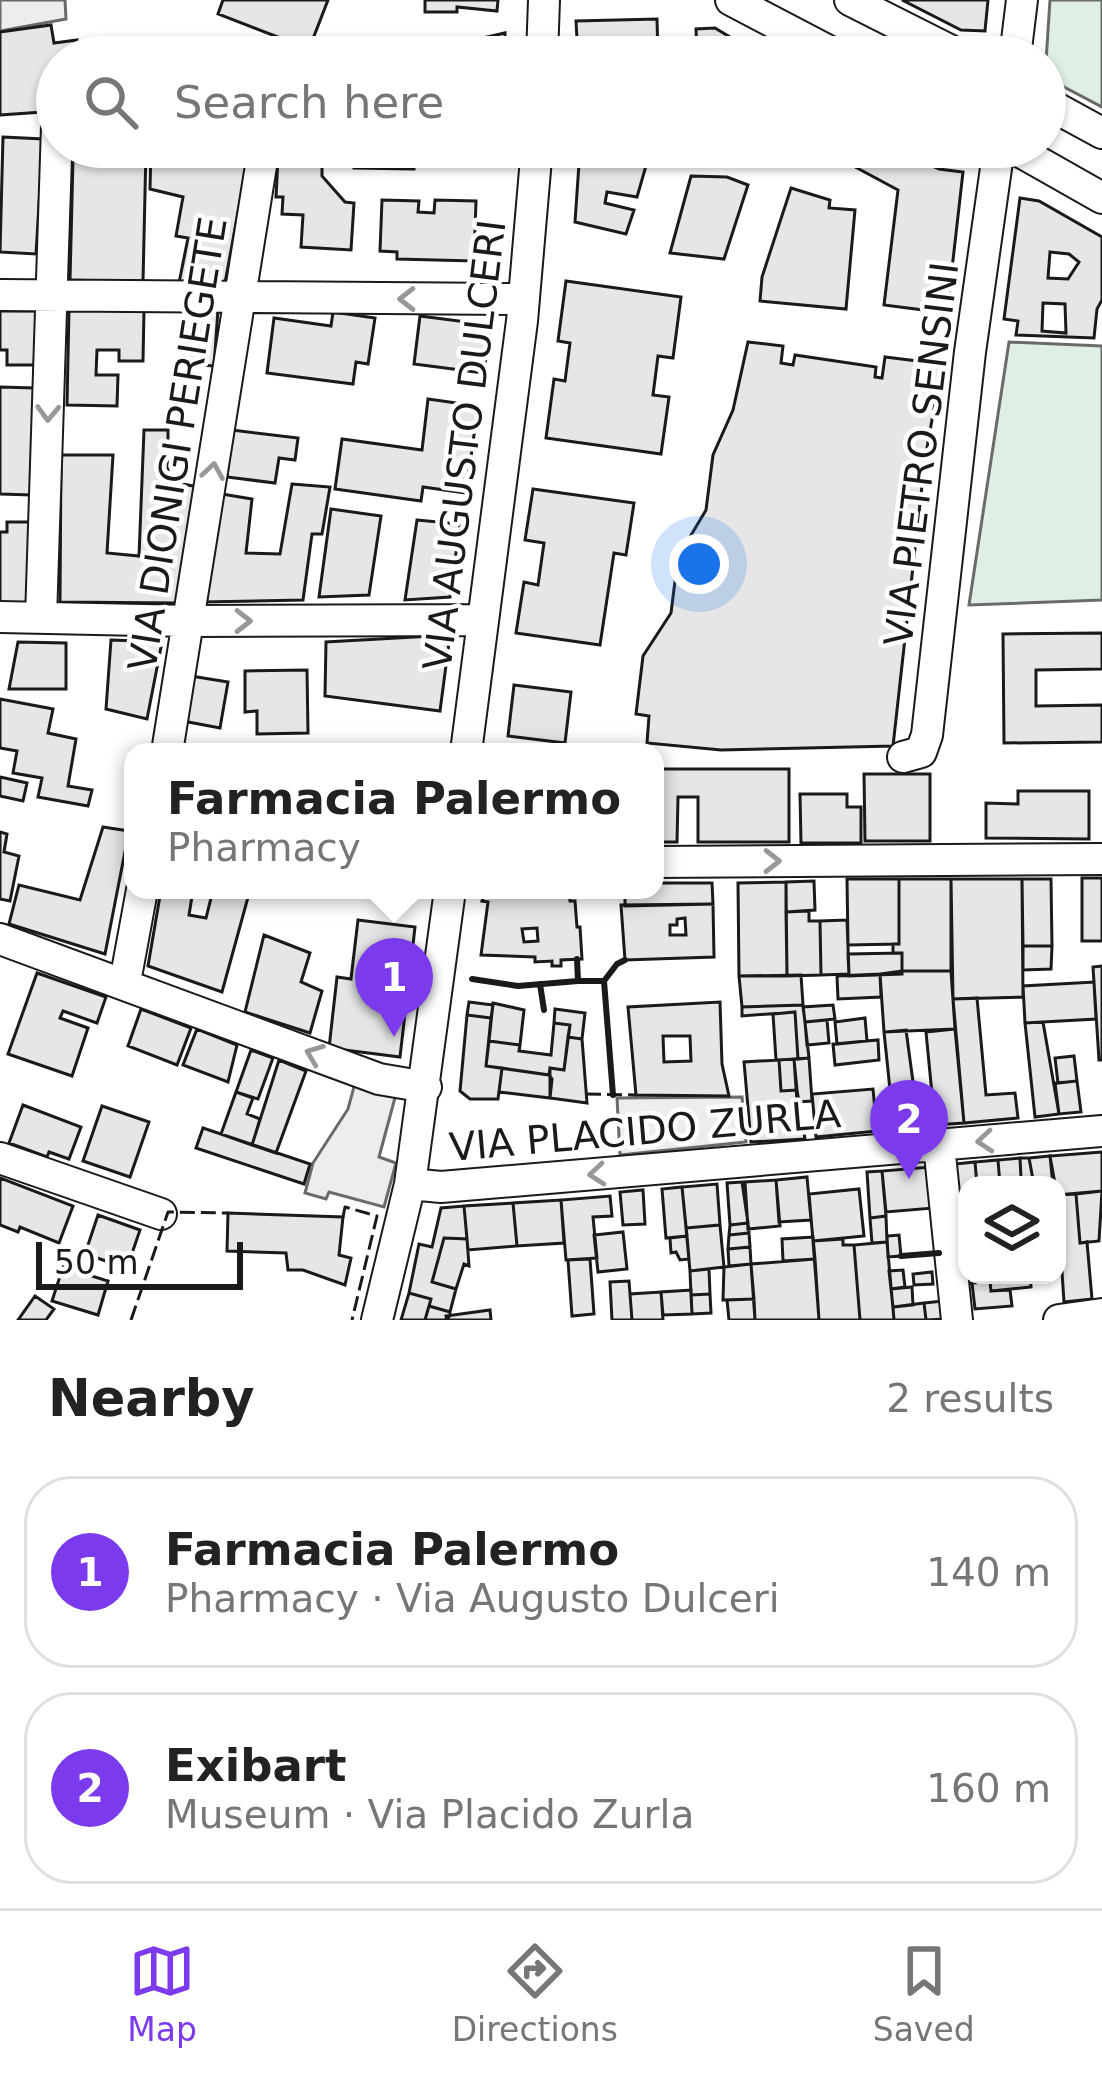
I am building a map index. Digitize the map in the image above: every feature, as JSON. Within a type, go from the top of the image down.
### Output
[{"type":"street","points":[[543,36],[544,0]]},
{"type":"street","points":[[731,0],[800,36]]},
{"type":"street","points":[[850,0],[921,36]]},
{"type":"street","points":[[1018,36],[1022,0]]},
{"type":"street","points":[[1066,113],[1102,133]]},
{"type":"street","points":[[40,618],[56,168]]},
{"type":"street","name":"VIA DIONIGI PERIEGETE","points":[[169,743],[261,168]]},
{"type":"street","name":"VIA AUGUSTO DULCERI","points":[[467,743],[524,299],[535,168]]},
{"type":"street","name":"VIA PIETRO SENSINI","points":[[904,757],[921,752],[927,735],[970,352],[997,168]]},
{"type":"street","points":[[1049,168],[1102,198]]},
{"type":"street","points":[[0,295],[524,299]]},
{"type":"street","points":[[0,617],[483,620]]},
{"type":"street","points":[[664,862],[1102,859]]},
{"type":"street","points":[[125,982],[140,899]]},
{"type":"street","points":[[377,1320],[410,1184],[448,899]]},
{"type":"street","points":[[0,939],[379,1079],[426,1087]]},
{"type":"street","name":"VIA PLACIDO ZURLA","points":[[410,1184],[441,1187],[1102,1131]]},
{"type":"street","points":[[939,1145],[957,1320]]},
{"type":"street","points":[[0,1158],[161,1214]]},
{"type":"street","points":[[1059,1320],[1102,1314]]},
{"type":"green space","points":[[1050,0],[1102,0],[1102,107],[1066,88],[1066,36],[1048,36]]},
{"type":"green space","points":[[1009,342],[1102,346],[1102,600],[969,605]]},
{"type":"shaded area","points":[[0,0],[65,0],[66,19],[0,31]]},
{"type":"shaded area","points":[[355,1083],[396,1094],[379,1157],[396,1163],[384,1207],[329,1192],[326,1199],[305,1193],[313,1163],[348,1109]]},
{"type":"shaded area","points":[[742,1097],[746,1142],[620,1155],[617,1098]]},
{"type":"building","points":[[223,0],[328,0],[314,36],[275,36],[218,14]]},
{"type":"building","points":[[425,0],[498,0],[497,11],[457,7],[457,12],[425,12]]},
{"type":"building","points":[[902,0],[988,0],[985,31],[961,30]]},
{"type":"building","points":[[657,19],[657,36],[577,36],[576,21]]},
{"type":"building","points":[[51,25],[53,36],[36,36],[36,112],[0,115],[0,32]]},
{"type":"building","points":[[715,28],[728,36],[696,36],[696,29]]},
{"type":"building","points":[[3,137],[36,139],[36,168],[41,168],[36,254],[0,252]]},
{"type":"building","points":[[73,168],[146,168],[143,282],[70,280]]},
{"type":"building","points":[[150,168],[246,168],[225,283],[179,283],[188,238],[176,236],[183,197],[150,189]]},
{"type":"building","points":[[277,168],[322,168],[322,176],[345,202],[354,203],[351,250],[301,247],[303,215],[282,214],[283,197],[276,197]]},
{"type":"building","points":[[579,168],[645,168],[637,197],[607,192],[605,203],[634,210],[626,234],[575,222]]},
{"type":"building","points":[[857,168],[963,172],[947,313],[884,305],[898,190]]},
{"type":"building","points":[[691,176],[727,177],[748,185],[724,259],[670,253]]},
{"type":"building","points":[[791,188],[830,200],[829,208],[855,210],[846,309],[760,301],[762,277]]},
{"type":"building","points":[[1020,198],[1039,201],[1102,237],[1102,300],[1094,338],[1016,335],[1018,321],[1004,319]],"holes":[[[1050,252],[1069,254],[1079,262],[1068,279],[1048,278]],[[1043,303],[1065,304],[1066,333],[1042,331]]]},
{"type":"building","points":[[382,200],[419,201],[418,212],[434,213],[435,200],[476,201],[474,261],[397,259],[397,252],[380,251]]},
{"type":"building","points":[[566,281],[681,297],[673,358],[658,356],[653,395],[669,397],[661,454],[546,438],[554,379],[565,381],[570,343],[558,341]]},
{"type":"building","points":[[187,308],[218,310],[214,366],[183,364]]},
{"type":"building","points":[[69,309],[144,310],[143,361],[119,361],[119,350],[97,350],[96,375],[118,375],[117,406],[67,405]]},
{"type":"building","points":[[0,311],[36,311],[35,365],[7,365],[7,350],[0,350]]},
{"type":"building","points":[[333,312],[375,318],[368,364],[356,362],[353,384],[267,373],[274,318],[331,326]]},
{"type":"building","points":[[420,316],[490,325],[484,373],[414,364]]},
{"type":"building","points":[[748,342],[783,346],[781,363],[793,365],[795,355],[876,367],[875,377],[882,378],[885,357],[942,364],[925,459],[893,746],[721,750],[647,743],[649,716],[636,714],[643,656],[671,613],[678,557],[706,510],[713,455],[733,410]]},
{"type":"building","points":[[0,387],[34,388],[31,495],[0,494]]},
{"type":"building","points":[[428,399],[478,406],[466,493],[423,487],[421,501],[335,489],[342,439],[422,450]]},
{"type":"building","points":[[144,430],[168,430],[168,481],[198,487],[179,603],[60,602],[61,455],[113,455],[107,553],[139,556]]},
{"type":"building","points":[[232,430],[298,438],[295,460],[279,458],[275,483],[227,477]]},
{"type":"building","points":[[292,484],[330,487],[322,534],[312,534],[303,600],[202,602],[222,494],[252,499],[246,553],[280,554]]},
{"type":"building","points":[[533,489],[634,503],[626,555],[614,553],[600,645],[516,633],[524,582],[538,585],[544,543],[525,540]]},
{"type":"building","points":[[331,509],[381,516],[369,595],[319,597]]},
{"type":"building","points":[[417,520],[460,524],[450,597],[405,600]]},
{"type":"building","points":[[7,522],[33,522],[31,606],[0,605],[0,532],[7,532]]},
{"type":"building","points":[[1102,633],[1102,669],[1036,670],[1036,706],[1102,705],[1102,742],[1004,743],[1003,634]]},
{"type":"building","points":[[450,635],[440,711],[325,696],[326,642]]},
{"type":"building","points":[[111,640],[162,642],[147,719],[106,709]]},
{"type":"building","points":[[18,642],[66,643],[66,689],[9,689]]},
{"type":"building","points":[[307,670],[308,733],[257,734],[257,711],[245,712],[245,671]]},
{"type":"building","points":[[191,676],[228,682],[220,728],[183,721]]},
{"type":"building","points":[[514,685],[571,692],[565,743],[508,736]]},
{"type":"building","points":[[0,699],[53,709],[48,733],[76,739],[68,786],[92,790],[88,806],[38,797],[42,778],[13,773],[17,751],[0,748]]},
{"type":"building","points":[[664,769],[789,769],[789,842],[698,842],[698,797],[678,797],[677,842],[664,842]]},
{"type":"building","points":[[864,774],[930,774],[930,841],[865,841]]},
{"type":"building","points":[[0,777],[27,783],[23,801],[0,796]]},
{"type":"building","points":[[1018,791],[1089,791],[1089,839],[986,838],[986,803],[1018,804]]},
{"type":"building","points":[[800,794],[847,794],[847,807],[861,807],[861,843],[801,843]]},
{"type":"building","points":[[103,827],[124,830],[124,857],[105,954],[9,924],[19,885],[80,900]]},
{"type":"building","points":[[0,832],[7,834],[4,852],[19,856],[10,901],[0,899]]},
{"type":"building","points":[[1082,878],[1102,878],[1102,941],[1082,941]]},
{"type":"building","points":[[847,879],[899,879],[899,944],[848,945]]},
{"type":"building","points":[[899,879],[951,879],[951,971],[902,971],[902,953],[893,953],[893,944],[899,944]]},
{"type":"building","points":[[951,879],[1022,879],[1023,997],[953,999]]},
{"type":"building","points":[[1022,879],[1051,879],[1052,946],[1023,946]]},
{"type":"building","points":[[814,881],[815,910],[786,912],[786,882]]},
{"type":"building","points":[[786,882],[787,976],[739,976],[738,883]]},
{"type":"building","points":[[664,883],[712,883],[713,904],[625,906],[625,899],[664,899]]},
{"type":"building","points":[[159,899],[192,899],[189,915],[206,918],[211,899],[248,899],[222,992],[148,966]]},
{"type":"building","points":[[482,901],[575,901],[582,959],[561,960],[561,966],[552,966],[552,961],[535,962],[535,957],[481,955],[488,902]],"holes":[[[537,928],[538,941],[524,942],[522,929]]]},
{"type":"building","points":[[713,904],[714,957],[625,960],[621,905]],"holes":[[[685,918],[686,935],[670,935],[670,925]]]},
{"type":"building","points":[[809,911],[809,921],[820,921],[821,975],[787,976],[786,912]]},
{"type":"building","points":[[358,920],[415,927],[400,1057],[329,1048],[337,977],[351,979]]},
{"type":"building","points":[[847,920],[849,974],[821,975],[820,921]]},
{"type":"building","points":[[264,935],[310,953],[301,982],[322,991],[310,1033],[245,1012]]},
{"type":"building","points":[[1023,946],[1052,946],[1051,969],[1023,970]]},
{"type":"building","points":[[902,953],[902,974],[849,976],[848,954]]},
{"type":"building","points":[[1102,966],[1102,1060],[1099,1060],[1093,967]]},
{"type":"building","points":[[951,971],[955,1029],[884,1032],[880,974]]},
{"type":"building","points":[[37,973],[106,997],[97,1023],[63,1011],[60,1018],[88,1028],[72,1076],[8,1054]]},
{"type":"building","points":[[880,974],[881,997],[838,999],[837,976]]},
{"type":"building","points":[[801,975],[803,1005],[742,1007],[739,976]]},
{"type":"building","points":[[1094,982],[1096,1019],[1025,1023],[1023,986]]},
{"type":"building","points":[[977,998],[986,1095],[1015,1093],[1018,1118],[964,1123],[953,999]]},
{"type":"building","points":[[469,1002],[493,1005],[491,1018],[467,1015]]},
{"type":"building","points":[[720,1002],[722,1064],[729,1096],[636,1095],[628,1007]],"holes":[[[663,1036],[690,1036],[691,1061],[664,1062]]]},
{"type":"building","points":[[493,1003],[524,1010],[520,1045],[489,1041]]},
{"type":"building","points":[[803,1005],[809,1058],[798,1059],[795,1012],[742,1016],[742,1007]]},
{"type":"building","points":[[833,1005],[835,1019],[805,1022],[803,1007]]},
{"type":"building","points":[[141,1009],[191,1028],[177,1065],[128,1046]]},
{"type":"building","points":[[555,1009],[585,1013],[582,1039],[568,1037],[570,1025],[554,1023]]},
{"type":"building","points":[[795,1012],[798,1059],[776,1060],[773,1014]]},
{"type":"building","points":[[467,1015],[491,1018],[486,1066],[502,1068],[498,1099],[470,1099],[460,1091]]},
{"type":"building","points":[[865,1018],[867,1041],[837,1044],[835,1022]]},
{"type":"building","points":[[827,1020],[829,1043],[807,1045],[805,1022]]},
{"type":"building","points":[[1043,1022],[1059,1114],[1035,1117],[1025,1023]]},
{"type":"building","points":[[554,1023],[570,1025],[564,1070],[550,1068],[549,1075],[486,1066],[489,1041],[551,1055]]},
{"type":"building","points":[[197,1029],[237,1045],[228,1082],[183,1065]]},
{"type":"building","points":[[955,1029],[964,1123],[935,1125],[926,1032]]},
{"type":"building","points":[[906,1030],[919,1126],[894,1128],[884,1032]]},
{"type":"building","points":[[568,1037],[582,1039],[587,1103],[550,1098],[550,1068],[564,1070]]},
{"type":"building","points":[[878,1040],[879,1060],[835,1065],[833,1044]]},
{"type":"building","points":[[251,1050],[273,1058],[258,1099],[236,1092]]},
{"type":"building","points":[[1074,1056],[1077,1081],[1058,1083],[1055,1058]]},
{"type":"building","points":[[809,1058],[812,1101],[797,1102],[794,1059]]},
{"type":"building","points":[[794,1059],[797,1090],[781,1091],[779,1060]]},
{"type":"building","points":[[279,1060],[306,1071],[276,1153],[252,1145]]},
{"type":"building","points":[[779,1060],[781,1091],[797,1090],[805,1139],[751,1142],[744,1062]]},
{"type":"building","points":[[502,1068],[549,1075],[550,1098],[499,1092]]},
{"type":"building","points":[[1077,1081],[1081,1112],[1059,1114],[1055,1083]]},
{"type":"building","points":[[873,1089],[877,1131],[816,1137],[812,1094]]},
{"type":"building","points":[[236,1092],[253,1098],[247,1114],[260,1119],[252,1145],[221,1134]]},
{"type":"building","points":[[23,1105],[81,1127],[69,1159],[49,1152],[47,1157],[9,1143]]},
{"type":"building","points":[[102,1106],[149,1122],[130,1177],[83,1161]]},
{"type":"building","points":[[203,1128],[310,1164],[304,1184],[196,1148]]},
{"type":"building","points":[[1102,1152],[1102,1191],[1066,1194],[1066,1176],[1054,1176],[1050,1156]]},
{"type":"building","points":[[1050,1156],[1052,1176],[1032,1176],[1029,1158]]},
{"type":"building","points":[[1020,1158],[1029,1158],[1032,1176],[1021,1176]]},
{"type":"building","points":[[1020,1158],[1021,1176],[999,1176],[998,1160]]},
{"type":"building","points":[[998,1160],[999,1176],[976,1176],[975,1162]]},
{"type":"building","points":[[975,1162],[976,1176],[958,1176],[958,1190],[955,1164]]},
{"type":"building","points":[[930,1167],[934,1208],[886,1212],[882,1171]]},
{"type":"building","points":[[882,1171],[886,1216],[870,1218],[867,1172]]},
{"type":"building","points":[[807,1177],[811,1220],[779,1222],[776,1180]]},
{"type":"building","points":[[0,1178],[73,1206],[59,1243],[20,1227],[18,1232],[0,1225]]},
{"type":"building","points":[[776,1180],[780,1226],[748,1229],[745,1182]]},
{"type":"building","points":[[742,1182],[748,1223],[730,1225],[727,1183]]},
{"type":"building","points":[[717,1184],[720,1225],[686,1228],[682,1187]]},
{"type":"building","points":[[682,1187],[687,1236],[666,1238],[662,1189]]},
{"type":"building","points":[[859,1189],[864,1236],[813,1241],[809,1194]]},
{"type":"building","points":[[643,1190],[645,1224],[623,1225],[620,1192]]},
{"type":"building","points":[[1102,1191],[1099,1241],[1080,1243],[1076,1194]]},
{"type":"building","points":[[1076,1194],[1080,1243],[1087,1242],[1092,1299],[1064,1302],[1066,1195]]},
{"type":"building","points":[[610,1196],[612,1216],[593,1217],[597,1258],[566,1260],[561,1200]]},
{"type":"building","points":[[561,1200],[564,1243],[517,1246],[513,1203]]},
{"type":"building","points":[[513,1203],[517,1246],[468,1250],[464,1206]]},
{"type":"building","points":[[464,1206],[467,1239],[444,1238],[432,1282],[456,1289],[450,1312],[429,1306],[431,1299],[409,1293],[419,1244],[432,1247],[441,1208]]},
{"type":"building","points":[[228,1213],[343,1217],[339,1255],[351,1258],[345,1285],[303,1270],[288,1270],[286,1253],[227,1251]]},
{"type":"building","points":[[98,1215],[140,1230],[127,1268],[85,1254]]},
{"type":"building","points":[[886,1216],[887,1242],[872,1243],[870,1218]]},
{"type":"building","points":[[748,1223],[749,1233],[729,1235],[730,1225]]},
{"type":"building","points":[[720,1225],[724,1267],[690,1271],[686,1228]]},
{"type":"building","points":[[623,1232],[627,1269],[598,1272],[594,1235]]},
{"type":"building","points":[[749,1233],[750,1247],[728,1249],[729,1235]]},
{"type":"building","points":[[899,1235],[901,1256],[888,1257],[887,1236]]},
{"type":"building","points":[[687,1236],[689,1259],[680,1260],[676,1252],[671,1253],[670,1238]]},
{"type":"building","points":[[813,1237],[815,1259],[783,1261],[782,1239]]},
{"type":"building","points":[[444,1238],[467,1239],[469,1266],[464,1264],[456,1289],[432,1282]]},
{"type":"building","points":[[843,1239],[843,1245],[854,1245],[860,1320],[819,1320],[813,1241]]},
{"type":"building","points":[[887,1242],[894,1320],[860,1320],[854,1245]]},
{"type":"building","points":[[750,1247],[751,1264],[729,1266],[728,1249]]},
{"type":"building","points":[[590,1259],[594,1314],[572,1316],[568,1260]]},
{"type":"building","points":[[815,1259],[819,1320],[755,1320],[751,1264]]},
{"type":"building","points":[[751,1264],[754,1299],[723,1300],[724,1267]]},
{"type":"building","points":[[63,1267],[108,1281],[98,1315],[52,1301]]},
{"type":"building","points":[[709,1269],[710,1294],[691,1295],[690,1271]]},
{"type":"building","points":[[903,1270],[905,1287],[891,1289],[889,1271]]},
{"type":"building","points":[[932,1272],[933,1284],[914,1285],[913,1274]]},
{"type":"building","points":[[629,1281],[632,1320],[612,1320],[610,1282]]},
{"type":"building","points":[[972,1284],[990,1284],[991,1291],[1010,1290],[1012,1306],[975,1309]]},
{"type":"building","points":[[990,1284],[1031,1284],[1031,1287],[991,1291]]},
{"type":"building","points":[[912,1287],[913,1305],[893,1307],[891,1289]]},
{"type":"building","points":[[691,1290],[692,1314],[663,1315],[661,1292]]},
{"type":"building","points":[[661,1292],[663,1320],[632,1320],[630,1294]]},
{"type":"building","points":[[409,1293],[431,1299],[425,1320],[401,1320]]},
{"type":"building","points":[[710,1294],[711,1313],[692,1314],[691,1295]]},
{"type":"building","points":[[35,1296],[54,1309],[46,1320],[18,1320]]},
{"type":"building","points":[[754,1299],[755,1320],[729,1320],[727,1300]]},
{"type":"building","points":[[943,1301],[945,1319],[926,1320],[924,1303]]},
{"type":"building","points":[[924,1303],[926,1320],[894,1320],[893,1307]]},
{"type":"building","points":[[429,1306],[450,1315],[447,1320],[425,1320]]},
{"type":"building","points":[[490,1310],[491,1320],[447,1320],[446,1316]]},
{"type":"fence","points":[[586,1094],[636,1095]]},
{"type":"fence","points":[[343,1217],[345,1207],[377,1216],[352,1320]]},
{"type":"fence","points":[[131,1320],[168,1212],[228,1213]]},
{"type":"wall","points":[[472,979],[518,986],[578,981],[577,959]]},
{"type":"wall","points":[[613,1095],[604,981],[625,960]]},
{"type":"wall","points":[[578,981],[604,981]]},
{"type":"wall","points":[[540,984],[544,1010]]},
{"type":"wall","points":[[901,1256],[939,1253]]},
{"type":"place","name":"Farmacia Palermo","points":[[394,1037]]},
{"type":"place","name":"Exibart","points":[[909,1179]]}]
